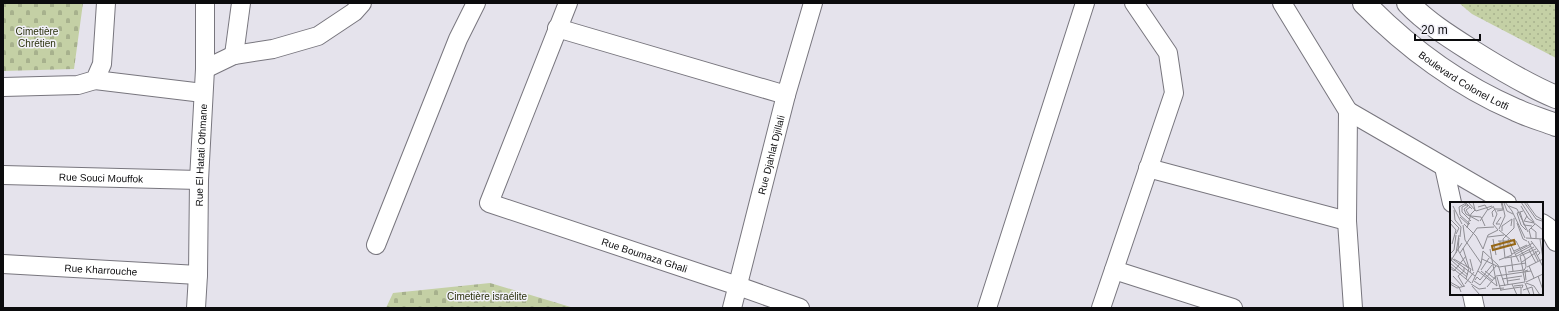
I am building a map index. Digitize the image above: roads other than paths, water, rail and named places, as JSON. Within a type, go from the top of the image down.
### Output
[{"type":"main road","name":"Boulevard Colonel Lotfi","points":[[1364,3],[1411,46],[1465,84],[1515,110],[1556,125]]},
{"type":"main road","points":[[1408,3],[1451,38],[1498,68],[1556,97]]},
{"type":"street","points":[[95,80],[102,64],[106,3]]},
{"type":"street","name":"Rue El Hatati Othmane","points":[[196,308],[198,275],[199,180],[205,69],[205,3]]},
{"type":"street","points":[[234,56],[241,3]]},
{"type":"street","points":[[205,69],[234,56],[273,49],[318,36],[354,12],[362,3]]},
{"type":"street","points":[[376,245],[458,39],[476,3]]},
{"type":"street","points":[[568,3],[557,28],[786,95]]},
{"type":"street","name":"Rue Djahlat Djillali","points":[[732,308],[786,95],[813,3]]},
{"type":"street","points":[[987,308],[1085,3]]},
{"type":"street","points":[[1100,308],[1174,93],[1168,53],[1134,3]]},
{"type":"street","points":[[1282,3],[1348,111],[1505,202]]},
{"type":"street","name":"Rue Boumaza Ghali","points":[[557,28],[489,203],[800,308]]},
{"type":"street","points":[[3,87],[78,85],[95,80],[203,93]]},
{"type":"street","points":[[1348,111],[1347,221],[1353,308]]},
{"type":"street","points":[[1444,167],[1452,202]]},
{"type":"street","points":[[1148,168],[1347,221]]},
{"type":"street","name":"Rue Souci Mouffok","points":[[3,175],[199,180]]},
{"type":"street","points":[[1543,224],[1548,227],[1556,242]]},
{"type":"street","name":"Rue Kharrouche","points":[[3,264],[198,275]]},
{"type":"street","points":[[1114,270],[1233,308]]},
{"type":"street","points":[[1472,295],[1475,308]]},
{"type":"park label","name":"Cimetière Chrétien","points":[[37,36]]},
{"type":"park label","name":"Cimetière israélite","points":[[487,296]]}]
